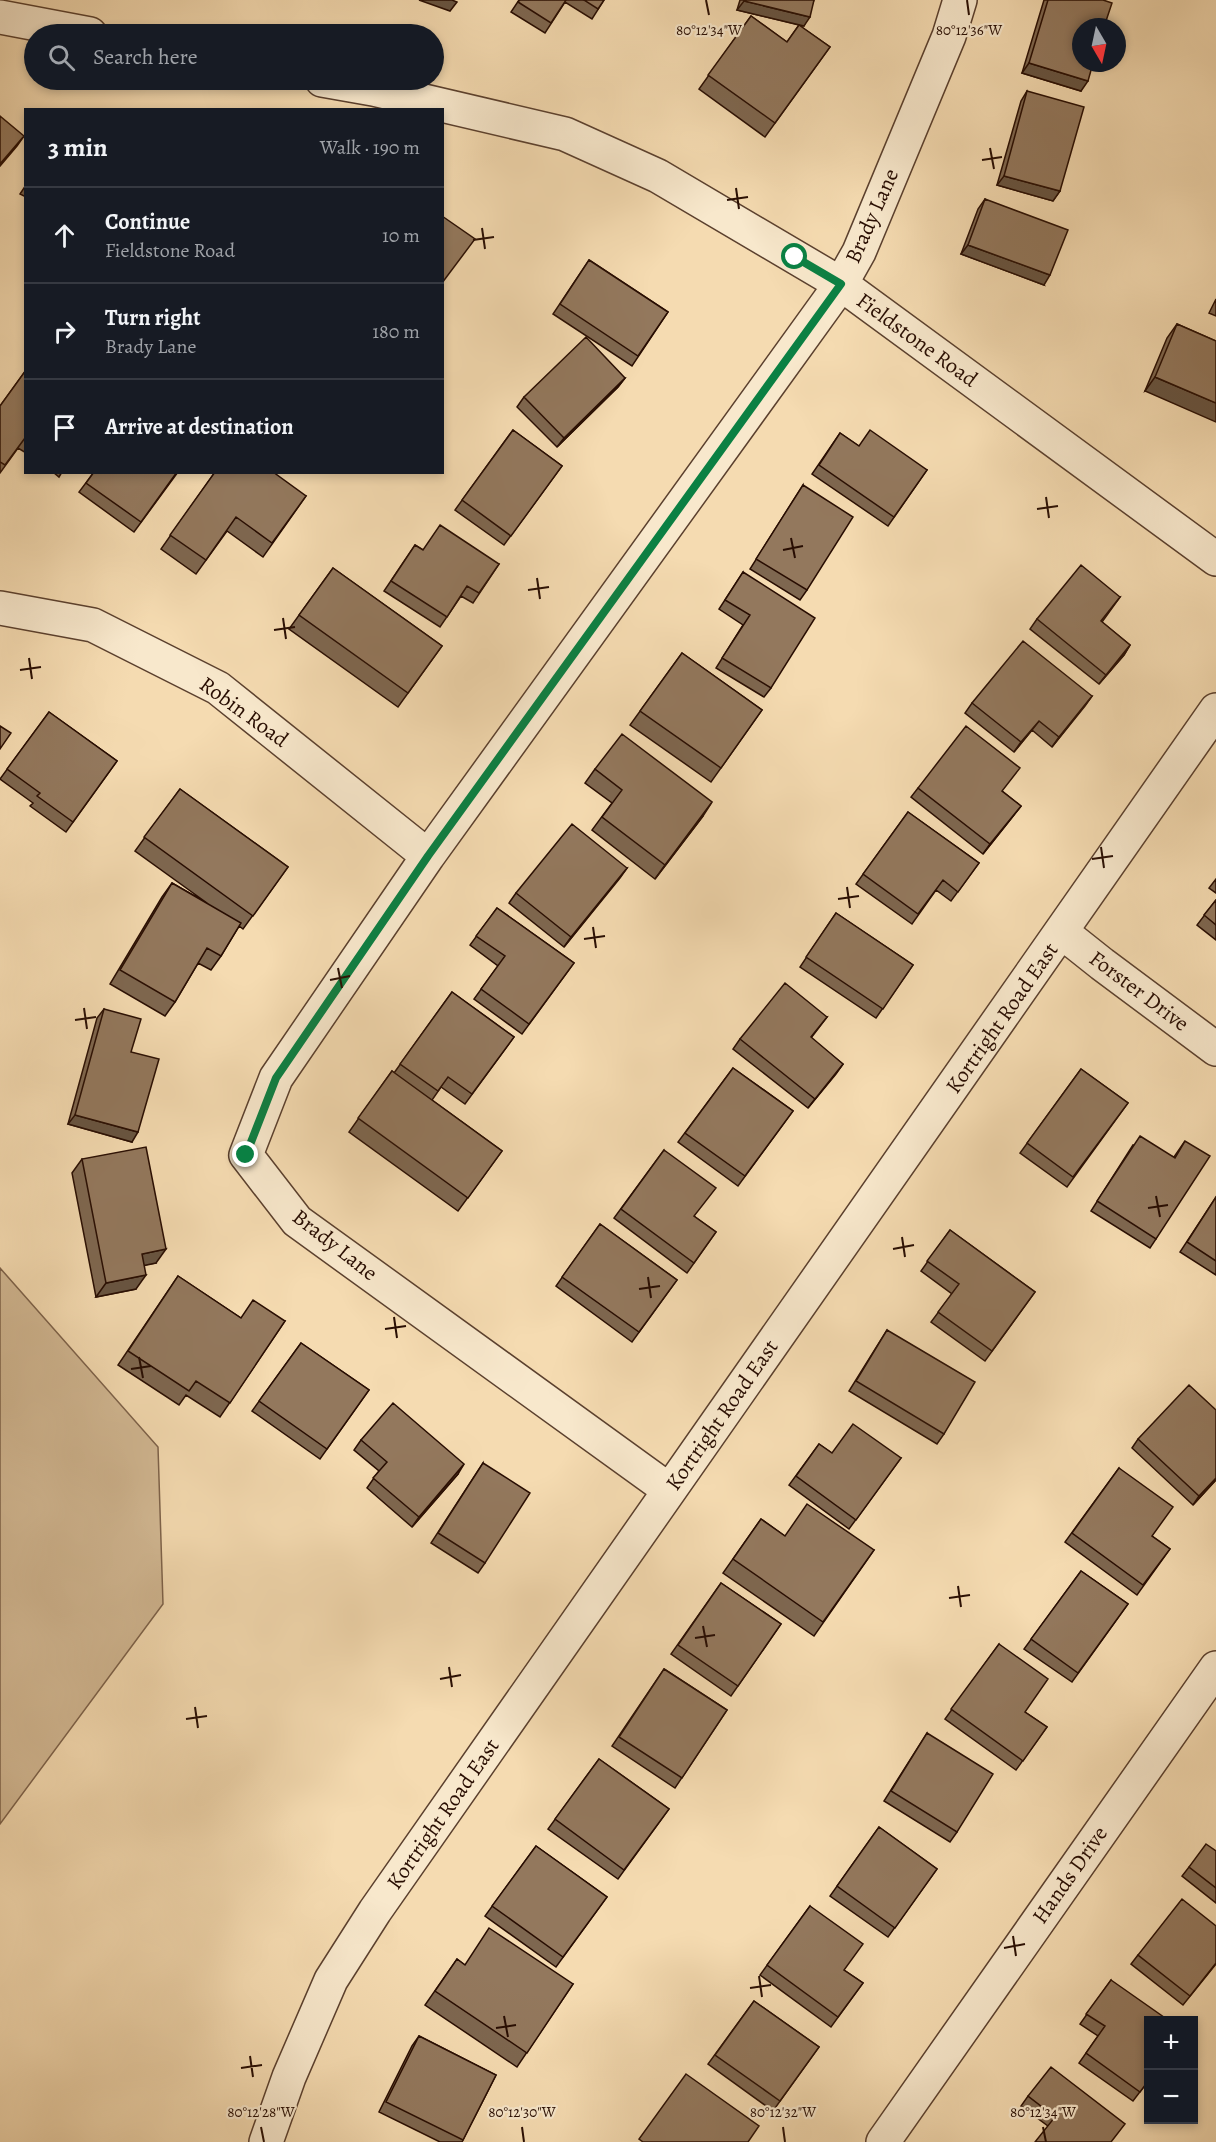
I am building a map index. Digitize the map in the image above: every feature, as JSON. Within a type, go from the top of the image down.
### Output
[{"type":"street","name":"Brady Lane","points":[[669,1490],[297,1221],[246,1155],[276,1078],[428,856],[841,284],[859,252],[949,36],[960,0]]},
{"type":"street","points":[[0,17],[37,24]]},
{"type":"street","name":"Fieldstone Road","points":[[377,90],[565,134],[658,176],[841,284],[1216,559]]},
{"type":"street","name":"Robin Road","points":[[0,608],[93,625],[218,688],[428,856]]},
{"type":"street","name":"Kortright Road East","points":[[266,2142],[289,2076],[331,1980],[375,1911],[1063,933],[1216,710]]},
{"type":"street","name":"Forster Drive","points":[[1063,933],[1216,1049]]},
{"type":"street","name":"Hands Drive","points":[[883,2142],[1216,1668]]},
{"type":"shaded area","points":[[0,1268],[158,1447],[163,1604],[0,1824]]},
{"type":"building","points":[[520,0],[566,0],[551,23],[518,2]]},
{"type":"building","points":[[584,0],[604,0],[598,9]]},
{"type":"building","points":[[744,0],[814,0],[810,17]]},
{"type":"building","points":[[1048,0],[1103,0],[1112,3],[1107,18],[1072,18],[1072,72],[1090,72],[1088,81],[1029,63]]},
{"type":"building","points":[[751,16],[787,42],[799,25],[830,47],[775,123],[708,75]]},
{"type":"building","points":[[1027,91],[1084,107],[1060,191],[1004,176]]},
{"type":"building","points":[[0,116],[24,136],[0,164]]},
{"type":"building","points":[[985,199],[1068,230],[1050,275],[968,245]]},
{"type":"building","points":[[444,217],[475,239],[444,280]]},
{"type":"building","points":[[589,260],[668,312],[638,356],[560,304]]},
{"type":"building","points":[[1177,324],[1216,341],[1216,403],[1155,377]]},
{"type":"building","points":[[586,337],[625,378],[564,438],[524,397]]},
{"type":"building","points":[[24,373],[24,439],[5,465],[0,462],[0,406]]},
{"type":"building","points":[[513,430],[562,466],[511,536],[462,500]]},
{"type":"building","points":[[870,430],[927,470],[894,517],[819,465],[840,433],[859,446]]},
{"type":"building","points":[[93,474],[176,474],[141,522],[86,483]]},
{"type":"building","points":[[214,474],[276,474],[306,496],[272,543],[236,517],[206,560],[170,535]]},
{"type":"building","points":[[803,485],[853,517],[807,590],[756,559]]},
{"type":"building","points":[[440,525],[499,564],[479,593],[467,586],[447,617],[391,581],[415,545],[423,550]]},
{"type":"building","points":[[1081,565],[1120,597],[1101,621],[1130,645],[1106,675],[1037,619]]},
{"type":"building","points":[[333,568],[442,646],[408,693],[299,615]]},
{"type":"building","points":[[743,572],[815,618],[771,688],[722,658],[750,615],[725,600]]},
{"type":"building","points":[[1023,641],[1092,696],[1059,737],[1039,721],[1021,742],[972,703]]},
{"type":"building","points":[[682,653],[762,710],[721,768],[640,711]]},
{"type":"building","points":[[49,712],[117,761],[73,822],[37,796],[40,793],[7,769]]},
{"type":"building","points":[[0,726],[11,733],[0,749]]},
{"type":"building","points":[[966,726],[1020,768],[1002,791],[1021,806],[990,844],[918,788]]},
{"type":"building","points":[[622,734],[712,802],[665,865],[602,817],[622,790],[595,769]]},
{"type":"building","points":[[180,789],[288,867],[253,916],[144,837]]},
{"type":"building","points":[[908,812],[979,863],[958,892],[943,880],[918,914],[863,874]]},
{"type":"building","points":[[572,824],[627,868],[571,937],[516,893]]},
{"type":"building","points":[[172,883],[241,923],[221,956],[207,948],[175,1002],[120,970]]},
{"type":"building","points":[[1216,900],[1216,925],[1204,915]]},
{"type":"building","points":[[497,908],[574,963],[529,1024],[481,989],[505,956],[476,936]]},
{"type":"building","points":[[836,913],[913,965],[883,1009],[806,957]]},
{"type":"building","points":[[785,983],[827,1017],[811,1037],[843,1064],[815,1099],[740,1039]]},
{"type":"building","points":[[452,992],[514,1037],[472,1094],[448,1077],[438,1091],[400,1064]]},
{"type":"building","points":[[104,1009],[141,1019],[131,1052],[159,1059],[138,1132],[75,1115]]},
{"type":"building","points":[[733,1068],[793,1111],[745,1176],[685,1133]]},
{"type":"building","points":[[1081,1069],[1128,1103],[1073,1177],[1027,1143]]},
{"type":"building","points":[[392,1071],[502,1151],[468,1198],[358,1118]]},
{"type":"building","points":[[1140,1136],[1175,1158],[1185,1141],[1210,1156],[1156,1239],[1097,1201]]},
{"type":"building","points":[[146,1147],[166,1249],[142,1254],[146,1275],[106,1283],[82,1159]]},
{"type":"building","points":[[664,1150],[716,1188],[694,1216],[716,1232],[694,1263],[621,1209]]},
{"type":"building","points":[[1216,1197],[1216,1261],[1187,1242]]},
{"type":"building","points":[[600,1224],[677,1280],[639,1332],[562,1277]]},
{"type":"building","points":[[950,1230],[1035,1292],[992,1351],[938,1312],[959,1284],[927,1261]]},
{"type":"building","points":[[178,1276],[241,1318],[253,1300],[285,1321],[230,1403],[196,1381],[189,1391],[128,1351]]},
{"type":"building","points":[[887,1330],[975,1382],[944,1434],[856,1381]]},
{"type":"building","points":[[301,1343],[369,1390],[327,1449],[259,1401]]},
{"type":"building","points":[[1189,1385],[1216,1410],[1216,1478],[1199,1496],[1138,1439]]},
{"type":"building","points":[[393,1403],[464,1464],[419,1517],[373,1478],[387,1462],[361,1440]]},
{"type":"building","points":[[853,1424],[901,1458],[856,1520],[796,1476],[819,1444],[832,1453]]},
{"type":"building","points":[[483,1463],[530,1493],[485,1563],[438,1533]]},
{"type":"building","points":[[1119,1468],[1173,1507],[1152,1536],[1170,1549],[1143,1585],[1072,1533]]},
{"type":"building","points":[[807,1504],[874,1550],[823,1622],[733,1559],[761,1519],[785,1536]]},
{"type":"building","points":[[1081,1571],[1128,1604],[1078,1673],[1031,1639]]},
{"type":"building","points":[[721,1583],[781,1624],[738,1686],[678,1645]]},
{"type":"building","points":[[999,1644],[1048,1679],[1025,1712],[1047,1727],[1023,1761],[951,1709]]},
{"type":"building","points":[[664,1669],[727,1710],[682,1778],[619,1737]]},
{"type":"building","points":[[927,1733],[993,1774],[957,1832],[891,1791]]},
{"type":"building","points":[[599,1759],[669,1809],[624,1870],[555,1819]]},
{"type":"building","points":[[879,1827],[937,1869],[895,1928],[837,1886]]},
{"type":"building","points":[[1206,1844],[1216,1851],[1216,1888],[1189,1867]]},
{"type":"building","points":[[536,1846],[607,1897],[563,1957],[492,1906]]},
{"type":"building","points":[[1182,1899],[1216,1926],[1216,1963],[1190,1996],[1138,1955]]},
{"type":"building","points":[[810,1906],[863,1944],[844,1970],[863,1983],[838,2017],[767,1965]]},
{"type":"building","points":[[489,1928],[573,1984],[527,2053],[435,1991],[457,1959],[465,1965]]},
{"type":"building","points":[[1111,1980],[1162,2016],[1144,2016],[1144,2087],[1140,2092],[1086,2053],[1105,2026],[1086,2014]]},
{"type":"building","points":[[754,2001],[819,2047],[780,2101],[715,2055]]},
{"type":"building","points":[[419,2036],[496,2075],[463,2140],[386,2102]]},
{"type":"building","points":[[1051,2067],[1125,2124],[1111,2142],[1035,2142],[1055,2117],[1028,2096]]},
{"type":"building","points":[[686,2074],[759,2126],[748,2142],[643,2142],[639,2139]]},
{"type":"route","points":[[246,1155],[276,1078],[428,856],[841,284],[795,257]]}]
